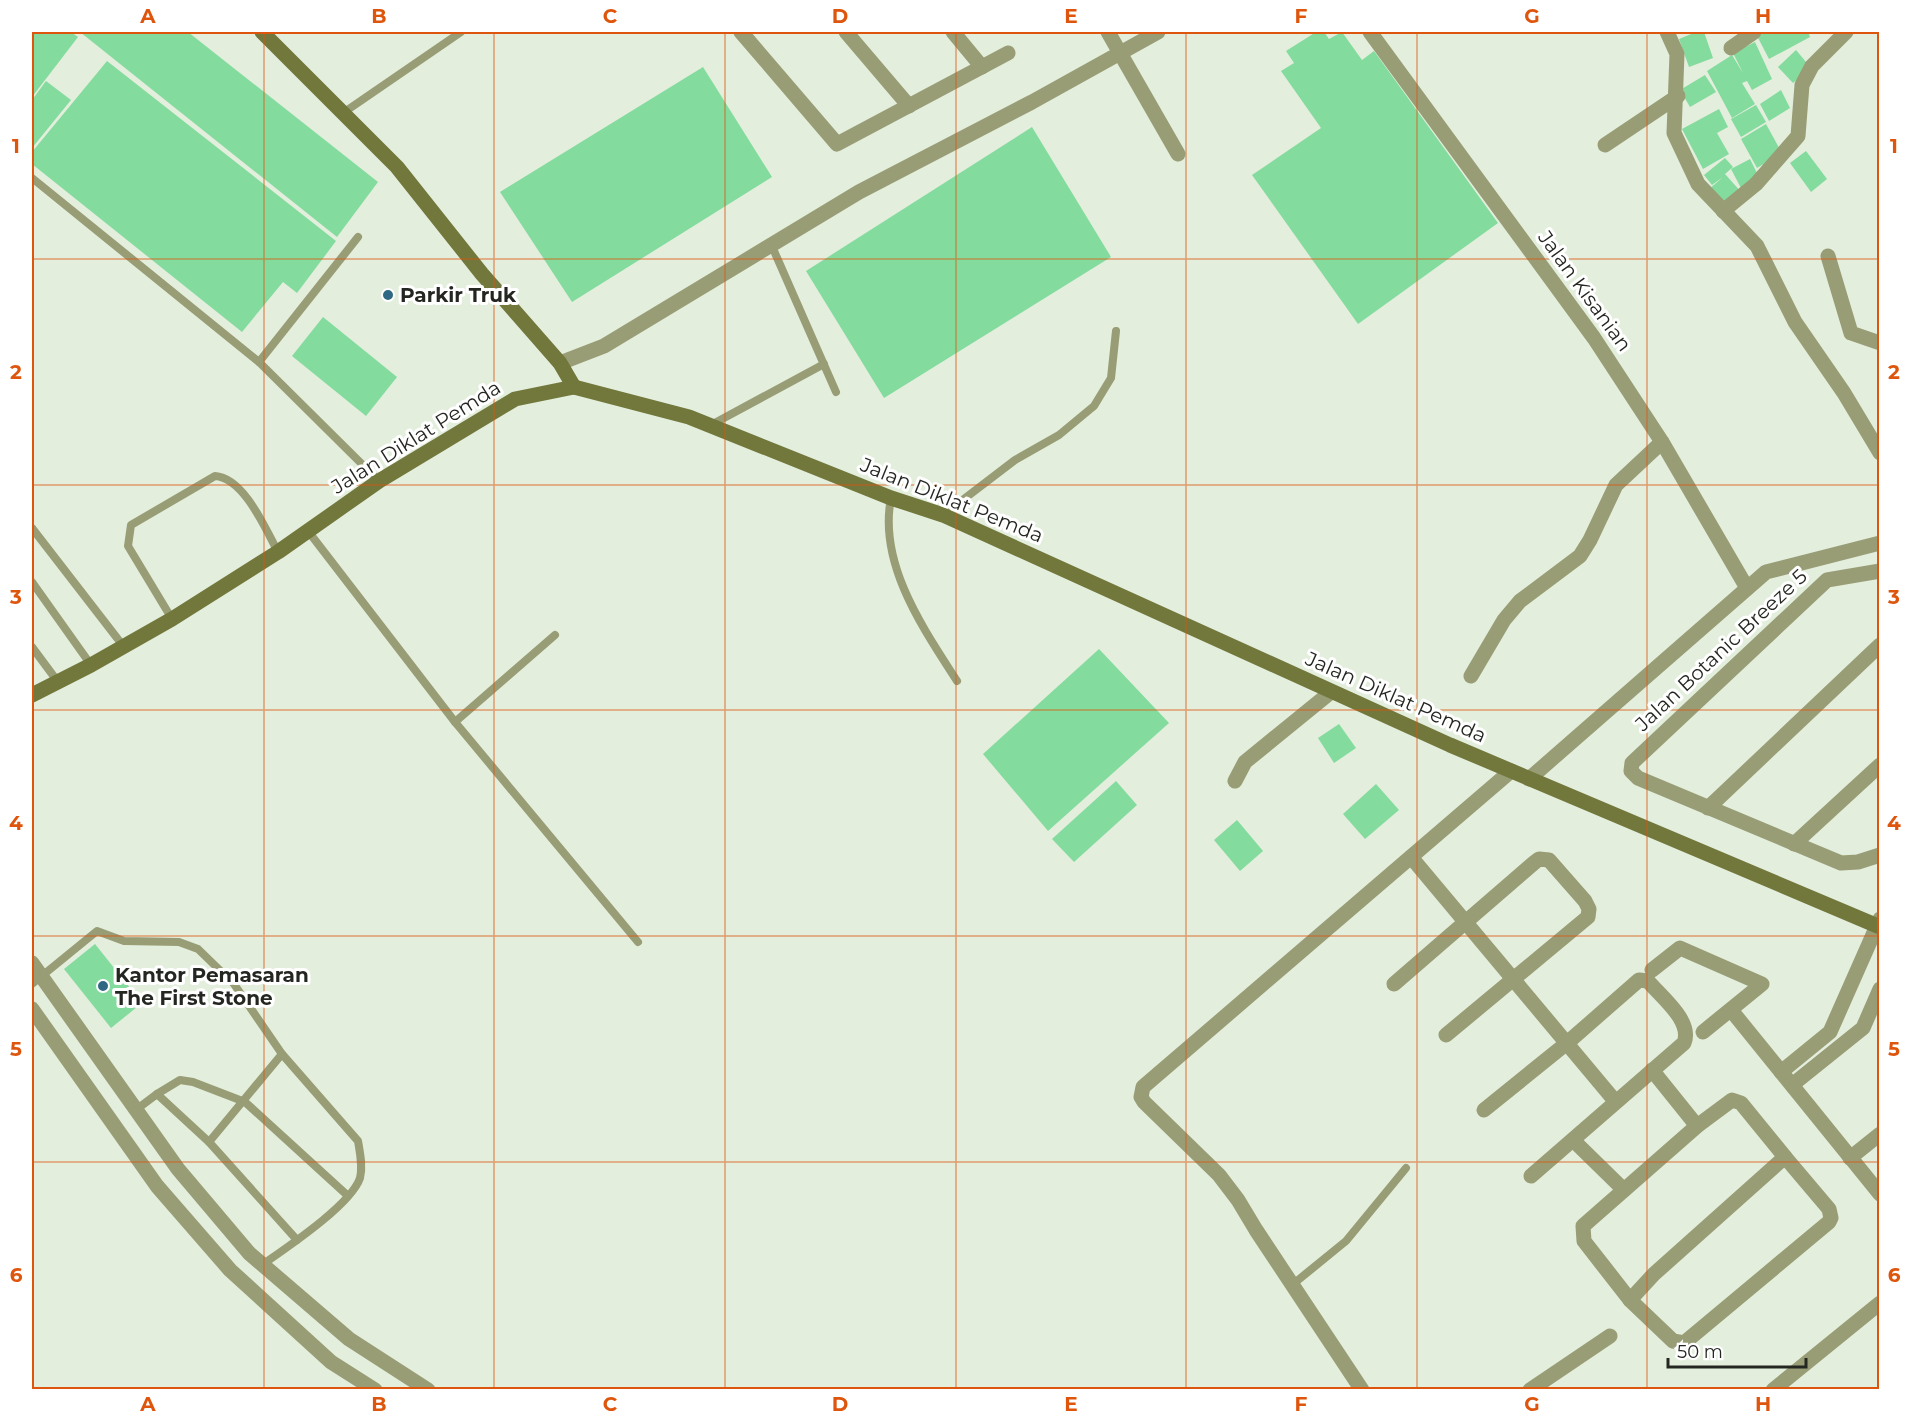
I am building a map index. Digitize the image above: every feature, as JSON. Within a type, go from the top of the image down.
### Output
[{"type":"street","points":[[262,32],[397,167],[482,274],[560,363],[574,387]]},
{"type":"street","points":[[741,32],[837,144],[1008,53]]},
{"type":"street","points":[[846,32],[909,106]]},
{"type":"street","points":[[953,32],[982,67]]},
{"type":"street","points":[[1108,32],[1178,154]]},
{"type":"street","points":[[560,363],[604,346],[771,243],[859,192],[1158,32]]},
{"type":"street","name":"Jalan Kisanian","points":[[1370,32],[1594,338],[1662,442],[1747,588]]},
{"type":"street","points":[[1667,32],[1677,54],[1678,96],[1674,133],[1698,184],[1756,246],[1795,322],[1844,393],[1880,453]]},
{"type":"street","points":[[1731,48],[1754,32]]},
{"type":"street","points":[[1723,211],[1755,184],[1798,136],[1803,85],[1812,66],[1846,32]]},
{"type":"street","points":[[1605,145],[1678,96]]},
{"type":"street","points":[[1828,256],[1851,333],[1880,343]]},
{"type":"street","name":"Jalan Diklat Pemda","points":[[32,695],[124,647],[171,619],[278,552],[379,482],[515,399],[574,387],[640,403],[711,425],[891,498],[943,515],[1331,692],[1529,779],[1878,924]]},
{"type":"street","points":[[1471,676],[1504,620],[1520,601],[1580,555],[1616,485],[1662,442]]},
{"type":"street","points":[[1529,779],[1766,572],[1880,543]]},
{"type":"street","name":"Jalan Botanic Breeze 5","points":[[1708,808],[1638,778],[1631,771],[1632,763],[1827,580],[1880,571]]},
{"type":"street","points":[[1880,645],[1708,808],[1841,863],[1857,862],[1880,855]]},
{"type":"street","points":[[1235,781],[1245,762],[1331,692]]},
{"type":"street","points":[[1794,844],[1880,765]]},
{"type":"street","points":[[1362,1389],[1238,1200],[1219,1175],[1144,1102],[1141,1092],[1143,1087],[1415,861],[1511,771]]},
{"type":"street","points":[[1394,984],[1539,859],[1549,860],[1585,901],[1589,909],[1588,917],[1446,1035]]},
{"type":"street","points":[[1415,861],[1615,1101]]},
{"type":"street","points":[[1781,1072],[1830,1032],[1878,924]]},
{"type":"street","points":[[1652,970],[1680,948],[1762,984],[1703,1032]]},
{"type":"street","points":[[32,963],[37,980],[137,1109],[178,1169],[249,1253],[350,1340],[428,1389]]},
{"type":"street","points":[[1484,1110],[1567,1043],[1635,982],[1644,979],[1686,1029],[1684,1043],[1531,1176]]},
{"type":"street","points":[[1792,1085],[1863,1028],[1880,989]]},
{"type":"street","points":[[32,1009],[157,1186],[230,1270],[331,1362],[375,1389]]},
{"type":"street","points":[[1731,1010],[1880,1194]]},
{"type":"street","points":[[1652,1070],[1697,1126]]},
{"type":"street","points":[[1737,1100],[1785,1156],[1829,1209],[1831,1218],[1829,1222],[1684,1343],[1673,1341],[1630,1300],[1584,1241],[1582,1233],[1587,1220],[1697,1126],[1727,1104],[1737,1100]]},
{"type":"street","points":[[1850,1158],[1880,1134]]},
{"type":"street","points":[[1574,1141],[1624,1190]]},
{"type":"street","points":[[1630,1300],[1654,1274],[1785,1156]]},
{"type":"street","points":[[1773,1389],[1880,1303]]},
{"type":"street","points":[[1530,1389],[1610,1336]]},
{"type":"lane","points":[[343,113],[461,32]]},
{"type":"lane","points":[[32,178],[259,362],[379,482]]},
{"type":"lane","points":[[259,362],[358,237]]},
{"type":"lane","points":[[771,243],[836,392]]},
{"type":"lane","points":[[943,515],[1015,460],[1059,435],[1094,406],[1111,378],[1116,331]]},
{"type":"lane","points":[[711,425],[824,364]]},
{"type":"lane","points":[[171,619],[128,546],[131,525],[215,476],[225,477],[233,481],[260,517],[278,552]]},
{"type":"lane","points":[[891,498],[887,518],[894,557],[903,585],[924,629],[957,681]]},
{"type":"lane","points":[[32,528],[124,647]]},
{"type":"lane","points":[[308,531],[455,722],[638,942]]},
{"type":"lane","points":[[32,582],[91,665]]},
{"type":"lane","points":[[455,722],[555,635]]},
{"type":"lane","points":[[32,647],[58,682]]},
{"type":"lane","points":[[37,980],[98,931],[124,941],[179,942],[198,949],[234,984],[282,1054],[358,1141],[361,1158],[359,1180],[324,1221],[262,1265]]},
{"type":"lane","points":[[209,1142],[245,1102],[282,1054]]},
{"type":"lane","points":[[137,1109],[180,1080],[193,1082],[245,1102],[347,1195]]},
{"type":"lane","points":[[157,1094],[209,1142],[297,1240]]},
{"type":"lane","points":[[1292,1285],[1346,1241],[1406,1167]]},
{"type":"building","points":[[32,32],[71,32],[78,37],[32,97]]},
{"type":"building","points":[[80,32],[188,32],[378,182],[337,237]]},
{"type":"building","points":[[1316,32],[1324,32],[1329,39],[1342,32],[1362,60],[1374,51],[1498,223],[1358,324],[1252,175],[1321,128],[1281,71],[1294,63],[1286,51]]},
{"type":"building","points":[[1696,32],[1704,32],[1713,58],[1689,67],[1679,39]]},
{"type":"building","points":[[1760,32],[1808,32],[1810,37],[1769,59],[1756,34]]},
{"type":"building","points":[[1755,42],[1772,79],[1752,90],[1747,81],[1742,83],[1755,104],[1732,118],[1707,71],[1732,55],[1743,73],[1733,53]]},
{"type":"building","points":[[1796,50],[1811,68],[1793,83],[1778,67]]},
{"type":"building","points":[[107,61],[336,241],[297,293],[283,282],[242,332],[32,164],[32,152]]},
{"type":"building","points":[[703,67],[772,177],[572,302],[500,192]]},
{"type":"building","points":[[1705,75],[1716,92],[1690,107],[1680,90]]},
{"type":"building","points":[[46,81],[71,100],[32,148],[32,100]]},
{"type":"building","points":[[1781,90],[1790,108],[1769,121],[1760,104]]},
{"type":"building","points":[[1756,105],[1766,122],[1741,137],[1731,119]]},
{"type":"building","points":[[1719,109],[1728,127],[1717,133],[1729,154],[1703,169],[1682,129]]},
{"type":"building","points":[[1766,124],[1782,153],[1757,168],[1741,139]]},
{"type":"building","points":[[1032,127],[1111,257],[884,398],[806,271]]},
{"type":"building","points":[[1806,151],[1827,179],[1811,192],[1790,163]]},
{"type":"building","points":[[1725,158],[1733,167],[1725,174],[1742,193],[1725,209],[1708,190],[1723,177],[1712,185],[1704,175]]},
{"type":"building","points":[[1750,159],[1760,179],[1742,190],[1731,169]]},
{"type":"building","points":[[323,317],[397,377],[366,416],[292,356]]},
{"type":"building","points":[[1099,649],[1169,723],[1048,831],[983,754]]},
{"type":"building","points":[[1339,724],[1356,748],[1334,763],[1318,738]]},
{"type":"building","points":[[1116,781],[1137,805],[1074,862],[1052,839]]},
{"type":"building","points":[[1376,784],[1399,810],[1365,839],[1343,814]]},
{"type":"building","points":[[1237,820],[1263,851],[1240,871],[1214,840]]},
{"type":"building","name":"Kantor Pemasaran The First Stone","points":[[95,944],[142,1003],[111,1028],[64,969]]},
{"type":"place","name":"Parkir Truk","points":[[388,295]]},
{"type":"place","name":"Kantor Pemasaran The First Stone","points":[[103,986]]}]
